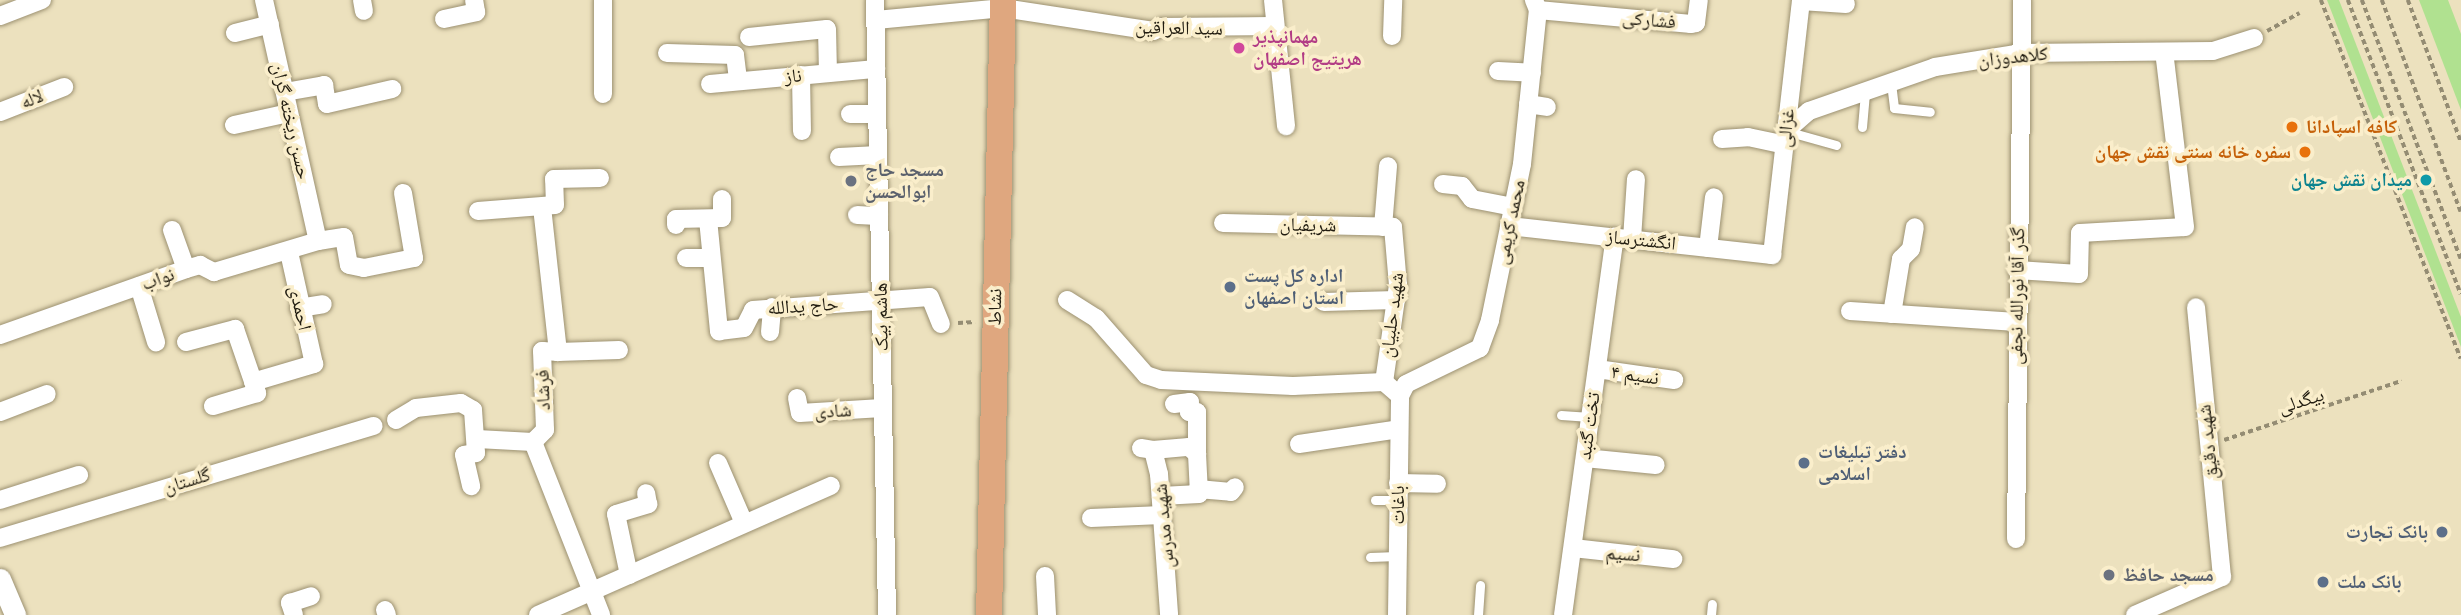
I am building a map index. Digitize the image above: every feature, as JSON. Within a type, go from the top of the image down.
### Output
[{"type":"main road","name":"نشاط","points":[[989,615],[1003,4]]},
{"type":"street","points":[[0,16],[42,0]]},
{"type":"street","name":"حسن ریخته گران","points":[[264,0],[318,241]]},
{"type":"street","points":[[444,19],[476,12],[474,0]]},
{"type":"street","points":[[603,0],[603,94]]},
{"type":"street","name":"هاشم بیک","points":[[875,0],[875,114],[887,615]]},
{"type":"street","points":[[1273,0],[1273,26],[1286,126]]},
{"type":"street","points":[[1392,36],[1393,0]]},
{"type":"street","name":"فشارکی","points":[[1536,5],[1690,24],[1696,23],[1699,0]]},
{"type":"street","points":[[1801,0],[1846,4]]},
{"type":"street","name":"غزالی","points":[[1772,255],[1801,0]]},
{"type":"street","points":[[2021,53],[2022,0]]},
{"type":"street","points":[[876,20],[1003,4]]},
{"type":"street","name":"سید العراقین","points":[[1003,4],[1153,31],[1162,27],[1273,26]]},
{"type":"street","name":"محمد کریمی","points":[[1400,396],[1406,384],[1480,348],[1490,320],[1513,206],[1528,104],[1536,5]]},
{"type":"street","points":[[235,33],[270,24]]},
{"type":"street","points":[[749,37],[827,29],[828,73]]},
{"type":"street","name":"کلاهدوزان","points":[[1785,138],[1809,111],[1936,68],[2021,53],[2213,51],[2254,38]]},
{"type":"street","points":[[2017,270],[2079,274],[2080,233],[2185,227],[2164,52]]},
{"type":"street","points":[[667,53],[735,55],[738,81]]},
{"type":"street","name":"گذر آقا نورالله نجفی","points":[[2016,539],[2021,53]]},
{"type":"street","name":"ناز","points":[[710,84],[876,69]]},
{"type":"street","points":[[1498,71],[1532,73]]},
{"type":"street","points":[[801,75],[802,131]]},
{"type":"street","points":[[285,92],[324,85],[327,104],[392,89]]},
{"type":"street","name":"لاله","points":[[0,112],[64,87]]},
{"type":"street","points":[[1528,104],[1547,107]]},
{"type":"street","points":[[234,125],[289,113]]},
{"type":"street","points":[[850,114],[875,114]]},
{"type":"street","points":[[1722,139],[1785,138]]},
{"type":"street","points":[[839,157],[878,155]]},
{"type":"street","name":"شهید حلبیان","points":[[1388,166],[1388,227],[1399,262],[1384,382],[1400,396]]},
{"type":"street","points":[[478,211],[555,205],[554,179],[600,178]]},
{"type":"street","name":"تخت گنبد","points":[[1565,615],[1597,369],[1636,179]]},
{"type":"street","points":[[1443,184],[1462,186],[1472,199],[1513,206]]},
{"type":"street","points":[[318,241],[344,237],[349,265],[364,268],[414,258],[403,193]]},
{"type":"street","points":[[1708,248],[1714,198]]},
{"type":"street","points":[[676,225],[676,219],[722,218],[722,199]]},
{"type":"street","name":"فرشاد","points":[[533,442],[545,430],[542,351],[558,352],[542,207]]},
{"type":"street","points":[[857,215],[879,216]]},
{"type":"street","name":"حاج یدالله","points":[[708,219],[719,331],[744,328],[753,310],[930,297],[941,324]]},
{"type":"street","name":"شریفیان","points":[[1223,223],[1388,227]]},
{"type":"street","name":"انگشترساز","points":[[1509,226],[1772,255]]},
{"type":"street","points":[[1892,314],[1901,259],[1912,249],[1915,227]]},
{"type":"street","points":[[172,230],[186,269]]},
{"type":"street","name":"نواب","points":[[0,335],[186,269],[200,265],[214,272],[289,252],[318,241]]},
{"type":"street","name":"احمدی","points":[[253,382],[314,364],[299,307],[289,252]]},
{"type":"street","points":[[686,258],[711,258]]},
{"type":"street","points":[[139,286],[156,342]]},
{"type":"street","points":[[1067,300],[1096,318],[1146,375],[1161,380],[1293,386],[1384,382]]},
{"type":"street","points":[[1324,302],[1396,300]]},
{"type":"street","points":[[299,307],[323,304]]},
{"type":"street","points":[[770,332],[772,307]]},
{"type":"street","name":"شهید دقیق","points":[[2135,615],[2222,577],[2196,307]]},
{"type":"street","points":[[1850,311],[2017,322]]},
{"type":"street","points":[[186,342],[235,329],[257,393],[213,406]]},
{"type":"street","points":[[558,352],[619,350]]},
{"type":"street","name":"نسیم ۴","points":[[1597,369],[1674,380]]},
{"type":"street","points":[[0,412],[47,394]]},
{"type":"street","name":"باغات","points":[[1397,615],[1400,396]]},
{"type":"street","name":"شادی","points":[[797,398],[800,413],[883,408]]},
{"type":"street","points":[[1161,496],[1198,495],[1202,450],[1197,412],[1189,412],[1190,402],[1174,404]]},
{"type":"street","points":[[396,420],[416,408],[461,403],[473,410],[476,453],[464,455],[471,486]]},
{"type":"street","name":"گلستان","points":[[0,538],[374,426]]},
{"type":"street","points":[[1299,444],[1399,429]]},
{"type":"street","points":[[477,439],[533,442],[601,615]]},
{"type":"street","name":"شهید مدرس","points":[[1169,615],[1161,496],[1147,449],[1189,447],[1202,450]]},
{"type":"street","points":[[1585,457],[1656,466]]},
{"type":"street","points":[[718,463],[744,523]]},
{"type":"street","points":[[0,500],[79,475]]},
{"type":"street","points":[[1398,491],[1437,484]]},
{"type":"street","points":[[538,615],[831,486]]},
{"type":"street","points":[[1198,489],[1231,492],[1236,487]]},
{"type":"street","points":[[629,575],[616,514],[648,504],[646,493]]},
{"type":"street","points":[[1091,518],[1162,515]]},
{"type":"street","name":"نسیم","points":[[1573,548],[1673,559]]},
{"type":"street","points":[[1045,576],[1047,615]]},
{"type":"street","points":[[2,589],[15,615]]},
{"type":"street","points":[[294,615],[290,603],[310,596]]},
{"type":"lane","points":[[1891,83],[1894,108],[1930,111]]},
{"type":"lane","points":[[1862,127],[1866,92]]},
{"type":"lane","points":[[1785,138],[1836,145]]},
{"type":"lane","points":[[1561,415],[1590,417]]},
{"type":"lane","points":[[1375,500],[1398,491]]},
{"type":"lane","points":[[1370,557],[1398,556]]},
{"type":"lane","points":[[1478,615],[1480,585]]},
{"type":"lane","points":[[1711,615],[1712,604]]},
{"type":"path","points":[[2321,0],[2461,359]]},
{"type":"path","points":[[2348,0],[2461,294]]},
{"type":"path","points":[[2362,0],[2461,259]]},
{"type":"path","points":[[2382,0],[2461,212]]},
{"type":"path","points":[[2408,0],[2461,142]]},
{"type":"path","points":[[2288,20],[2299,13]]},
{"type":"path","points":[[941,324],[995,320]]},
{"type":"path","name":"بیگدلی","points":[[2208,445],[2401,381]]},
{"type":"green space","points":[[2327,0],[2339,0],[2461,317],[2461,347]]},
{"type":"green space","points":[[2419,0],[2448,0],[2461,34],[2461,110]]},
{"type":"place","name":"مهمانپذیر هریتیج اصفهان","points":[[1239,48]]},
{"type":"place","name":"کافه اسپادانا","points":[[2292,127]]},
{"type":"place","name":"سفره خانه سنتی نقش جهان","points":[[2305,152]]},
{"type":"place","name":"میدان نقش جهان","points":[[2426,180]]},
{"type":"place","name":"مسجد حاج ابوالحسن","points":[[851,181]]},
{"type":"place","name":"اداره کل پست استان اصفهان","points":[[1230,287]]},
{"type":"place","name":"دفتر تبلیغات اسلامی","points":[[1804,463]]},
{"type":"place","name":"بانک تجارت","points":[[2442,532]]},
{"type":"place","name":"مسجد حافظ","points":[[2109,575]]},
{"type":"place","name":"بانک ملت","points":[[2323,582]]}]
